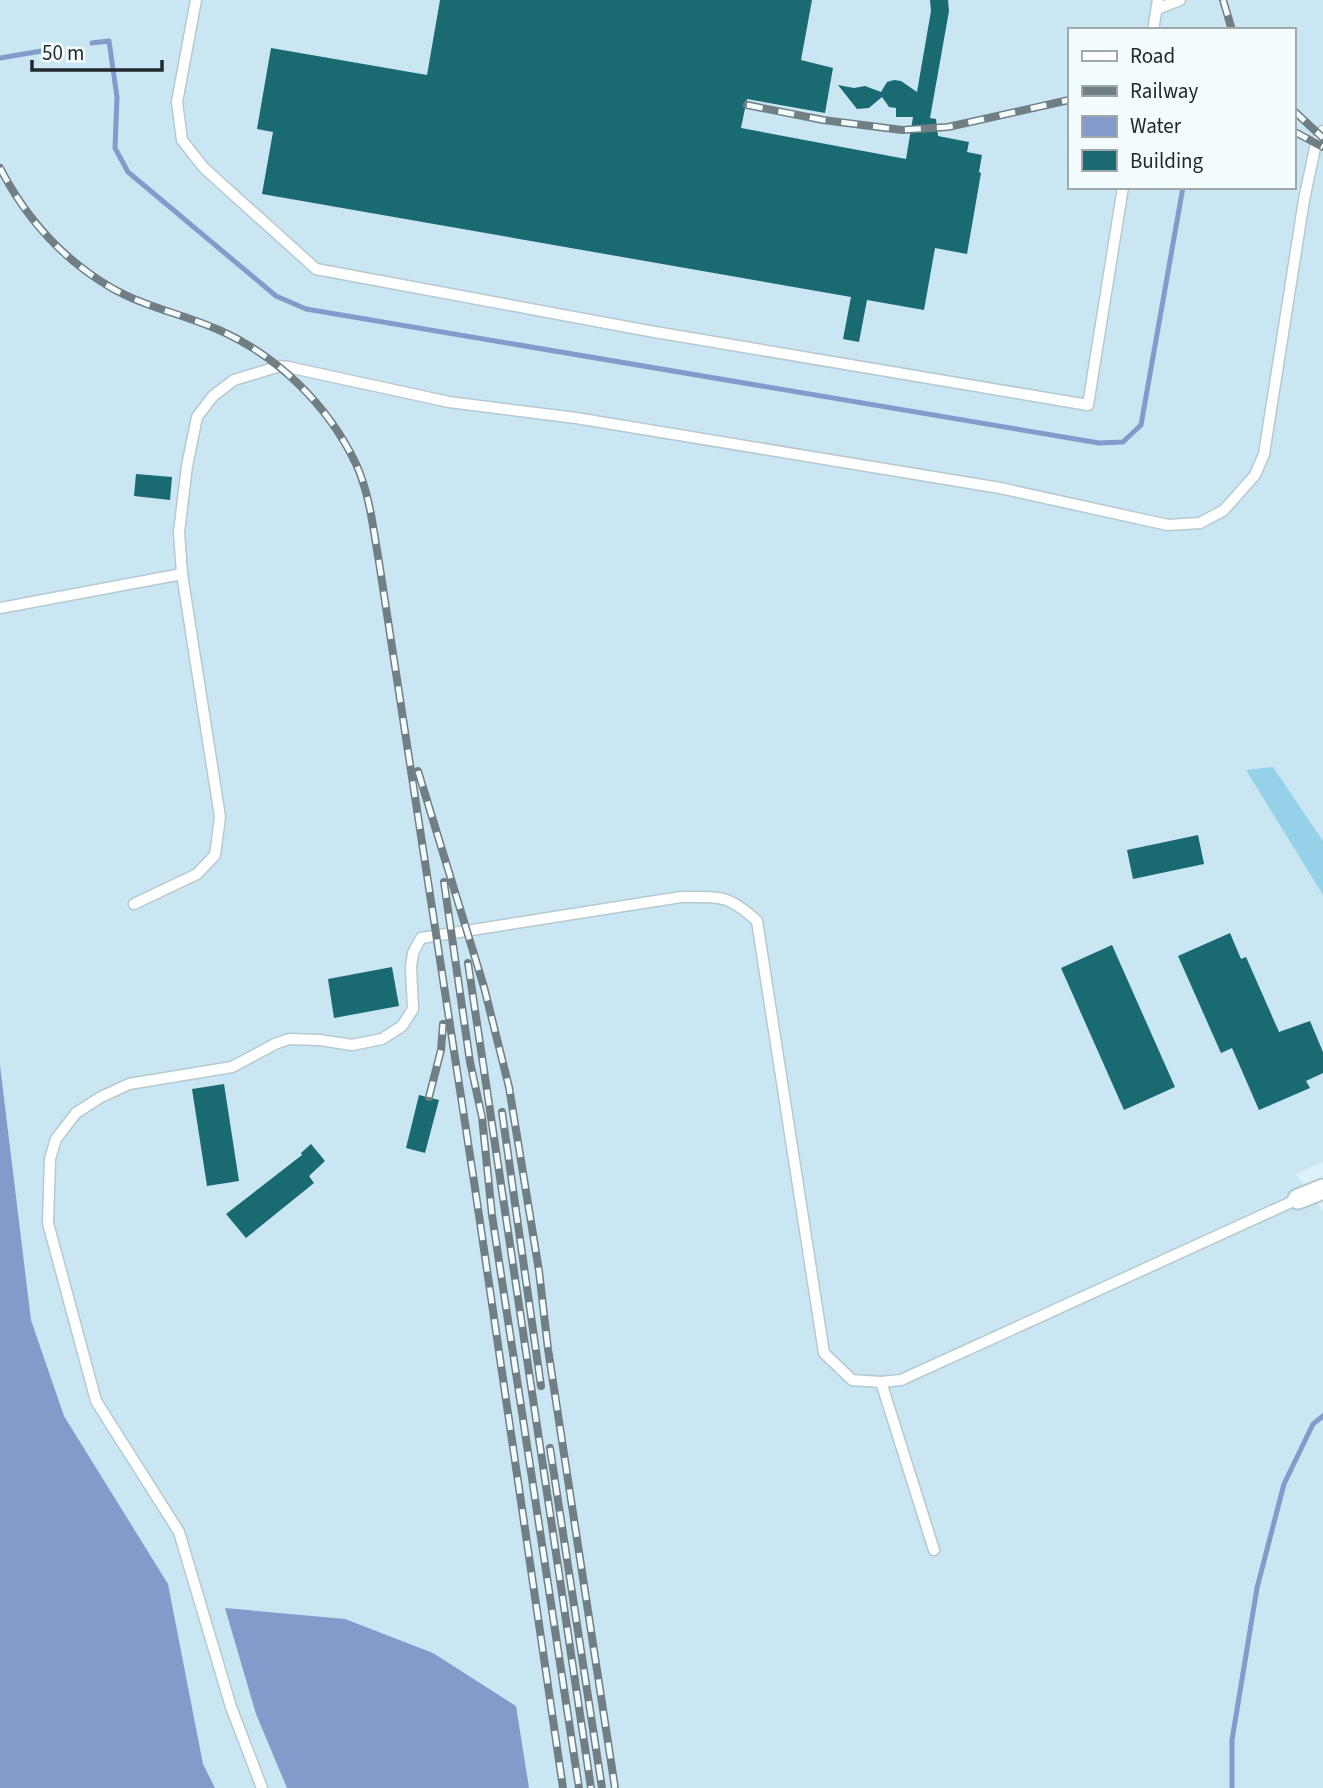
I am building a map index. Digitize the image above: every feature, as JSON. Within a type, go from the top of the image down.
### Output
[{"type":"street","points":[[1298,1199],[1322,1191]]},
{"type":"lane","points":[[196,0],[177,102],[181,140],[204,168],[316,270],[649,331],[1088,405],[1123,189]]},
{"type":"lane","points":[[1153,28],[1157,5],[1180,0]]},
{"type":"lane","points":[[134,904],[197,874],[215,855],[220,817],[182,574],[178,532],[187,466],[198,417],[213,396],[234,380],[280,366],[449,402],[590,420],[1000,488],[1168,526],[1200,523],[1224,510],[1255,475],[1264,454],[1304,200],[1316,143],[1323,131]]},
{"type":"lane","points":[[0,608],[182,574]]},
{"type":"lane","points":[[262,1788],[231,1707],[179,1532],[96,1401],[48,1223],[50,1159],[56,1139],[76,1114],[101,1097],[130,1084],[232,1068],[289,1039],[352,1045],[382,1039],[402,1026],[413,1009],[411,967],[413,953],[421,938],[681,897],[716,897],[736,902],[757,921],[824,1353],[852,1380],[901,1380],[1298,1199]]},
{"type":"lane","points":[[881,1382],[934,1550]]},
{"type":"shaded area","points":[[0,0],[1323,0],[1323,1162],[1296,1174],[1323,1211],[1323,1788],[215,1788],[203,1764],[168,1584],[64,1416],[31,1320],[0,1065]]},
{"type":"shaded area","points":[[1273,767],[1323,841],[1323,895],[1246,770]]},
{"type":"water","points":[[0,1065],[31,1320],[64,1416],[168,1584],[203,1764],[215,1788],[0,1788]]},
{"type":"water","points":[[225,1608],[345,1619],[433,1653],[516,1706],[529,1788],[287,1788],[256,1714]]},
{"type":"building","points":[[440,0],[812,0],[801,60],[833,68],[825,113],[747,99],[741,128],[906,159],[913,117],[896,117],[896,108],[889,107],[882,97],[869,108],[857,109],[838,85],[854,88],[865,86],[881,92],[887,82],[894,80],[901,81],[917,92],[931,11],[930,0],[948,0],[949,11],[930,118],[936,119],[938,136],[969,142],[967,152],[982,155],[967,254],[935,248],[924,310],[867,300],[859,342],[843,339],[851,297],[262,194],[273,132],[257,129],[271,48],[427,75]]},
{"type":"building","points":[[136,474],[172,477],[170,500],[134,496]]},
{"type":"building","points":[[1198,835],[1204,864],[1133,879],[1127,850]]},
{"type":"building","points":[[1230,933],[1241,959],[1246,957],[1279,1032],[1310,1021],[1323,1052],[1323,1073],[1306,1081],[1310,1088],[1259,1110],[1232,1048],[1221,1053],[1178,956]]},
{"type":"building","points":[[1112,945],[1175,1087],[1124,1110],[1061,968]]},
{"type":"building","points":[[392,967],[399,1006],[334,1018],[328,979]]},
{"type":"building","points":[[224,1084],[239,1181],[207,1186],[192,1089]]},
{"type":"building","points":[[419,1095],[439,1100],[425,1153],[406,1148]]},
{"type":"building","points":[[311,1144],[325,1161],[309,1176],[314,1183],[246,1238],[226,1214],[302,1155]]},
{"type":"waterway","points":[[92,43],[109,41],[117,97],[115,148],[128,172],[276,296],[306,309],[1099,443],[1123,442],[1141,425],[1183,189]]},
{"type":"waterway","points":[[0,58],[59,48]]},
{"type":"waterway","points":[[1232,1788],[1232,1740],[1257,1588],[1284,1484],[1313,1424],[1323,1416]]},
{"type":"railway","points":[[1223,0],[1231,28]]},
{"type":"railway","points":[[747,105],[823,120],[902,130],[948,127],[1068,100]]},
{"type":"railway","points":[[1295,112],[1323,138]]},
{"type":"railway","points":[[1295,132],[1323,147]]},
{"type":"railway","points":[[0,168],[33,220],[61,250],[92,276],[136,300],[219,330],[241,341],[281,368],[331,422],[361,476],[379,562],[563,1788]]},
{"type":"railway","points":[[418,771],[484,987],[509,1087],[539,1271],[548,1349],[615,1788]]},
{"type":"railway","points":[[444,882],[470,1062],[482,1117],[492,1215],[579,1788]]},
{"type":"railway","points":[[468,963],[591,1788]]},
{"type":"railway","points":[[429,1097],[441,1050],[443,1024]]},
{"type":"railway","points":[[502,1112],[541,1386]]},
{"type":"railway","points":[[550,1448],[602,1788]]}]
